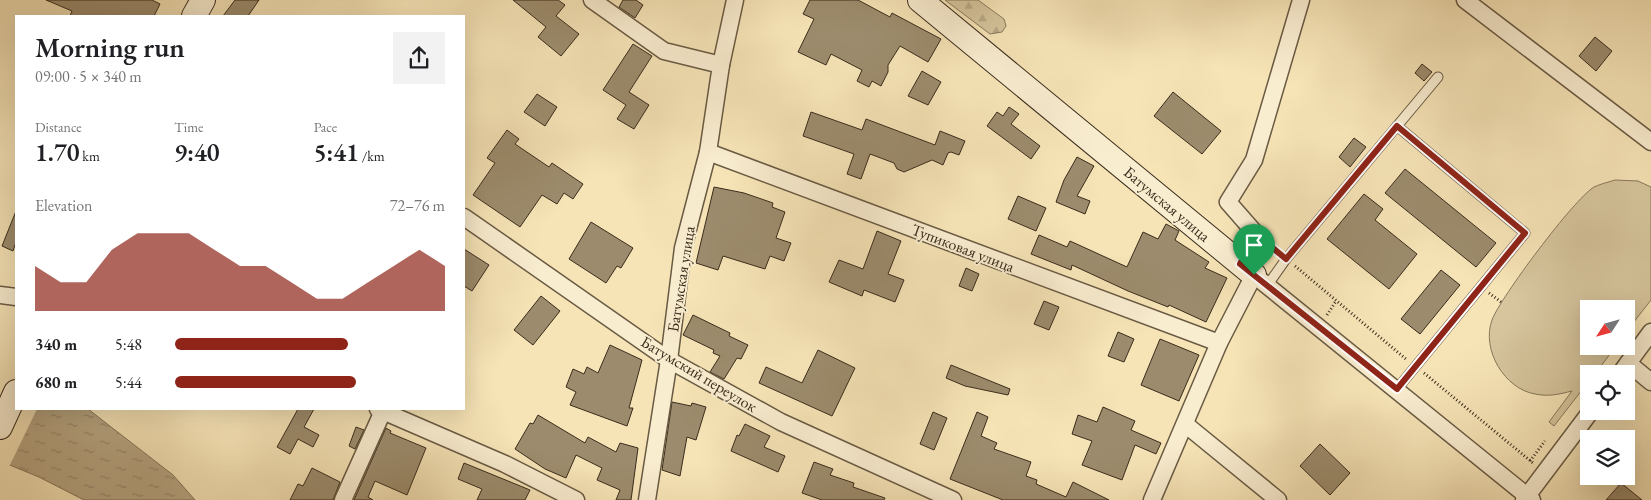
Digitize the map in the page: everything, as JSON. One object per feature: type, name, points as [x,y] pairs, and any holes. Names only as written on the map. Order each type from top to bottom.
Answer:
[{"type":"street","points":[[195,15],[203,0]]},
{"type":"street","points":[[592,0],[664,51],[721,64]]},
{"type":"street","name":"Батумская улица","points":[[647,500],[669,360],[683,248],[708,152],[721,64],[735,0]]},
{"type":"street","name":"Батумская улица","points":[[920,0],[1254,275],[1397,389],[1528,499]]},
{"type":"street","points":[[1152,500],[1219,343],[1254,275],[1256,234],[1228,202],[1254,160],[1301,0]]},
{"type":"street","points":[[1465,0],[1651,142]]},
{"type":"street","name":"Тупиковая улица","points":[[708,152],[1219,343]]},
{"type":"street","name":"Батумский переулок","points":[[465,218],[669,360],[781,422],[953,500]]},
{"type":"street","points":[[0,295],[15,297]]},
{"type":"street","points":[[1626,365],[1651,332]]},
{"type":"street","points":[[1635,374],[1651,382]]},
{"type":"street","points":[[0,427],[15,394]]},
{"type":"street","points":[[343,500],[381,410],[505,464],[576,500]]},
{"type":"street","points":[[1528,499],[1584,420]]},
{"type":"street","points":[[1185,424],[1278,500]]},
{"type":"lane","points":[[1254,275],[1286,259],[1438,77]]},
{"type":"lane","points":[[1397,126],[1525,233],[1397,389]]},
{"type":"path","points":[[1256,234],[1545,473]]},
{"type":"path","points":[[1530,461],[1545,441]]},
{"type":"green space","points":[[945,0],[978,0],[1004,19],[1006,26],[1002,32],[990,34]]},
{"type":"green space","points":[[1615,180],[1638,181],[1651,187],[1651,300],[1635,320],[1635,300],[1580,300],[1580,355],[1609,355],[1602,365],[1580,365],[1580,393],[1554,426],[1549,422],[1572,391],[1554,395],[1540,395],[1524,391],[1514,385],[1498,366],[1490,344],[1489,332],[1492,320],[1508,292],[1555,229],[1584,195],[1594,187]]},
{"type":"water","points":[[0,357],[15,410],[89,410],[173,475],[195,500],[84,500],[39,477],[0,461]]},
{"type":"pier","points":[[0,354],[15,363],[15,410],[37,410],[9,467],[0,463]]},
{"type":"building","points":[[46,0],[152,0],[160,4],[154,15],[70,15],[72,11]]},
{"type":"building","points":[[235,0],[259,0],[249,15],[224,15]]},
{"type":"building","points":[[513,0],[558,0],[565,5],[556,16],[579,34],[561,56],[538,37],[546,27]]},
{"type":"building","points":[[623,0],[636,0],[643,5],[635,18],[619,7]]},
{"type":"building","points":[[810,0],[858,0],[890,17],[892,13],[941,39],[928,62],[900,46],[888,65],[888,72],[881,86],[872,81],[869,87],[857,81],[862,70],[831,54],[826,65],[798,52],[814,19],[803,14]]},
{"type":"building","points":[[1595,37],[1612,51],[1596,71],[1579,56]]},
{"type":"building","points":[[633,44],[652,56],[629,92],[649,105],[634,129],[617,119],[626,105],[603,90]]},
{"type":"building","points":[[1422,64],[1432,72],[1424,81],[1415,73]]},
{"type":"building","points":[[922,71],[941,82],[928,105],[908,96]]},
{"type":"building","points":[[1173,92],[1221,131],[1202,154],[1154,116]]},
{"type":"building","points":[[537,94],[557,107],[545,126],[524,112]]},
{"type":"building","points":[[1009,107],[1019,114],[1011,124],[1040,146],[1031,159],[987,126],[997,112],[1003,116]]},
{"type":"building","points":[[811,112],[862,130],[866,119],[935,145],[940,131],[965,141],[959,155],[951,152],[948,153],[943,165],[932,160],[904,172],[897,169],[894,163],[870,154],[861,179],[847,174],[854,154],[803,136]]},
{"type":"building","points":[[507,130],[519,139],[515,144],[549,167],[552,163],[583,184],[573,199],[564,193],[557,204],[542,195],[520,227],[473,195],[495,163],[487,158]]},
{"type":"building","points":[[1354,138],[1366,147],[1350,167],[1339,157]]},
{"type":"building","points":[[1077,157],[1094,166],[1077,196],[1090,201],[1085,214],[1056,202],[1064,180]]},
{"type":"building","points":[[1405,169],[1496,243],[1476,267],[1385,193]]},
{"type":"building","points":[[714,187],[744,193],[773,203],[772,207],[785,212],[776,238],[791,243],[784,261],[770,256],[765,269],[723,256],[718,270],[696,263]]},
{"type":"building","points":[[1364,194],[1383,209],[1375,220],[1417,254],[1389,289],[1327,239]]},
{"type":"building","points":[[1018,196],[1046,208],[1036,231],[1008,219]]},
{"type":"building","points":[[15,214],[15,245],[13,251],[2,246]]},
{"type":"building","points":[[591,222],[633,248],[621,268],[617,266],[606,283],[569,259]]},
{"type":"building","points":[[1166,224],[1179,231],[1175,240],[1209,262],[1205,268],[1227,278],[1206,322],[1169,305],[1168,307],[1128,291],[1072,265],[1071,270],[1031,254],[1039,235],[1067,247],[1070,241],[1127,267],[1143,232],[1158,239]]},
{"type":"building","points":[[877,231],[901,241],[888,274],[904,280],[895,302],[864,290],[862,296],[829,282],[839,260],[863,269]]},
{"type":"building","points":[[465,250],[489,265],[472,291],[465,287]]},
{"type":"building","points":[[966,268],[979,274],[972,291],[959,286]]},
{"type":"building","points":[[1441,270],[1460,285],[1420,334],[1401,319]]},
{"type":"building","points":[[541,296],[560,311],[533,345],[514,330]]},
{"type":"building","points":[[1044,301],[1059,307],[1049,330],[1034,324]]},
{"type":"building","points":[[693,315],[730,333],[729,336],[748,345],[741,359],[737,358],[724,379],[710,372],[720,356],[713,353],[714,350],[683,335]]},
{"type":"building","points":[[1118,332],[1134,339],[1124,362],[1108,356]]},
{"type":"building","points":[[1160,339],[1199,355],[1179,401],[1141,385]]},
{"type":"building","points":[[610,345],[642,360],[629,408],[633,408],[627,426],[570,405],[576,392],[566,387],[573,369],[584,374],[587,367],[598,373]]},
{"type":"building","points":[[818,350],[855,368],[832,416],[759,383],[766,367],[802,383]]},
{"type":"building","points":[[951,365],[1010,389],[1008,395],[965,386],[946,378]]},
{"type":"building","points":[[672,402],[691,406],[692,403],[706,407],[696,440],[687,437],[680,476],[662,470]]},
{"type":"building","points":[[1103,407],[1135,421],[1131,430],[1161,443],[1156,454],[1135,445],[1122,480],[1082,465],[1092,441],[1072,434],[1078,415],[1097,422]]},
{"type":"building","points":[[297,410],[313,410],[304,427],[319,435],[313,447],[298,439],[290,454],[277,447]]},
{"type":"building","points":[[933,412],[947,418],[934,450],[920,444]]},
{"type":"building","points":[[977,412],[988,417],[981,436],[997,443],[994,449],[1031,462],[1026,476],[1037,480],[1036,484],[1066,497],[1073,482],[1109,500],[1003,500],[950,479]]},
{"type":"building","points":[[538,415],[585,443],[588,437],[616,452],[620,443],[638,448],[631,500],[616,500],[620,490],[597,480],[602,468],[576,455],[566,478],[545,469],[515,449],[530,423],[533,424]]},
{"type":"building","points":[[745,424],[770,436],[764,447],[785,456],[778,472],[731,451],[737,435],[739,436]]},
{"type":"building","points":[[356,427],[364,430],[355,449],[349,446]]},
{"type":"building","points":[[386,428],[391,431],[390,433],[426,448],[407,495],[375,481],[368,497],[373,500],[354,500]]},
{"type":"building","points":[[1320,444],[1350,473],[1330,495],[1300,466]]},
{"type":"building","points":[[814,462],[833,469],[830,475],[854,483],[853,487],[885,498],[884,500],[822,500],[802,493]]},
{"type":"building","points":[[464,463],[530,490],[525,500],[477,500],[482,489],[458,479]]},
{"type":"building","points":[[312,468],[340,482],[333,500],[290,500],[298,484],[303,486]]},
{"type":"building","points":[[1619,485],[1623,485],[1642,500],[1606,500]]},
{"type":"route","points":[[1397,126],[1525,233],[1397,389],[1319,329],[1254,275],[1240,264],[1256,234],[1286,259],[1397,126]]}]
